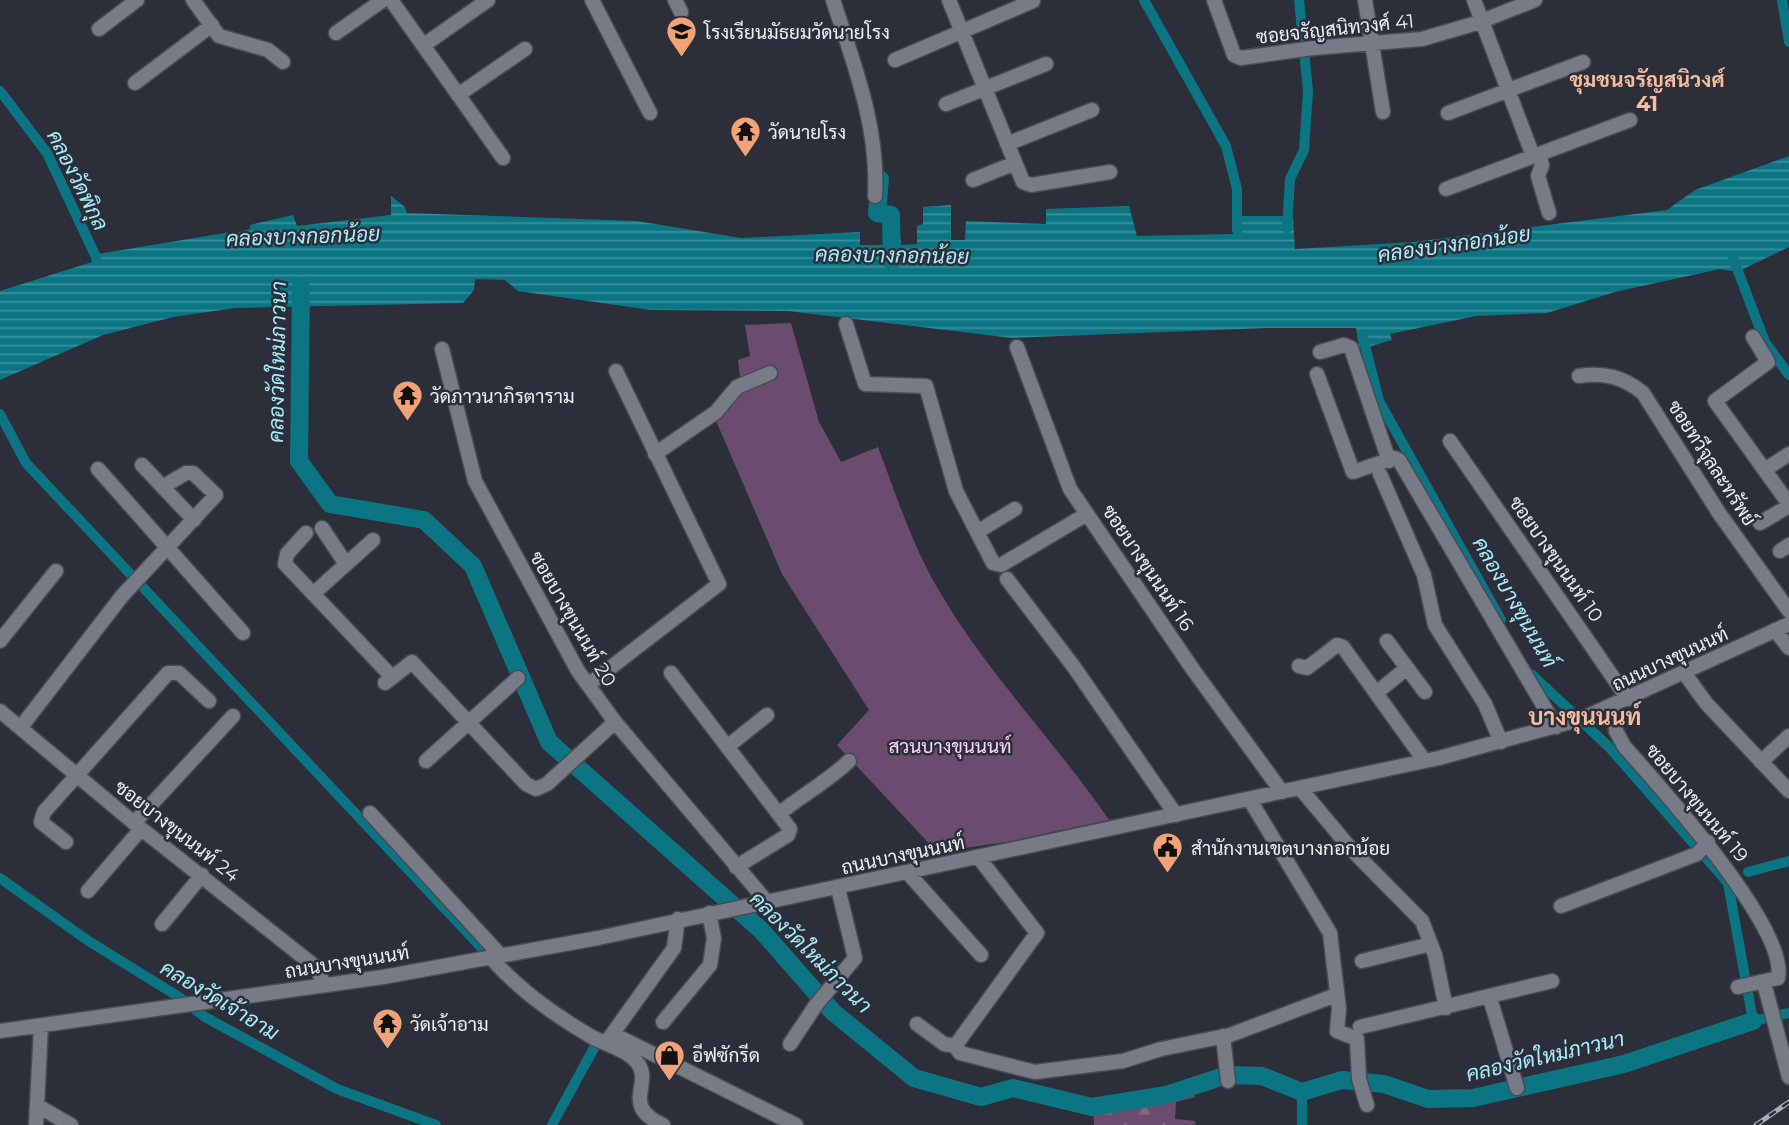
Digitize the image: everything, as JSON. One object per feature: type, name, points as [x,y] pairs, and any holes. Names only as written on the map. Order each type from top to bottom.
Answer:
[{"type":"street","points":[[99,29],[137,0]]},
{"type":"street","points":[[193,0],[225,39],[268,50],[283,62]]},
{"type":"street","points":[[336,33],[383,0]]},
{"type":"street","points":[[391,0],[503,158]]},
{"type":"street","points":[[424,45],[488,0]]},
{"type":"street","points":[[592,0],[650,113]]},
{"type":"street","points":[[833,0],[870,121],[875,152],[875,196]]},
{"type":"street","points":[[949,0],[1014,163],[1026,185],[1110,172]]},
{"type":"street","name":"ซอยจรัญสนิทวงศ์ 41","points":[[1214,0],[1234,55],[1241,58],[1312,48],[1422,39],[1482,21],[1535,0]]},
{"type":"street","points":[[1365,0],[1383,112]]},
{"type":"street","points":[[1474,0],[1508,90],[1536,155],[1542,161],[1538,176],[1549,213]]},
{"type":"street","points":[[895,60],[1033,1]]},
{"type":"street","points":[[135,83],[212,25]]},
{"type":"street","points":[[458,95],[525,49]]},
{"type":"street","points":[[1448,113],[1583,62]]},
{"type":"street","points":[[946,104],[1046,64]]},
{"type":"street","points":[[1007,144],[1092,110]]},
{"type":"street","points":[[1446,189],[1630,120]]},
{"type":"street","points":[[973,180],[1014,163]]},
{"type":"street","points":[[846,324],[865,384],[926,386],[956,491],[990,560],[1001,565],[1087,514]]},
{"type":"street","points":[[1754,337],[1768,362],[1715,401],[1766,469],[1789,505],[1760,523]]},
{"type":"street","points":[[1320,352],[1344,345],[1351,348],[1389,461]]},
{"type":"street","name":"ซอยบางขุนนนท์ 16","points":[[1017,347],[1060,469],[1087,514],[1194,671],[1282,792]]},
{"type":"street","name":"ซอยบางขุนนนท์ 20","points":[[442,349],[475,481],[588,685],[615,722],[767,902]]},
{"type":"street","points":[[588,685],[719,584],[616,371]]},
{"type":"street","points":[[655,454],[716,412],[737,387],[770,373]]},
{"type":"street","name":"ซอยทวีจุลละทรัพย์","points":[[1579,376],[1601,373],[1630,383],[1643,393],[1719,513],[1789,611]]},
{"type":"street","points":[[1317,374],[1353,472],[1399,460],[1556,727]]},
{"type":"street","name":"ซอยบางขุนนนท์ 10","points":[[1450,441],[1622,702]]},
{"type":"street","points":[[1766,469],[1789,454]]},
{"type":"street","points":[[142,465],[194,520]]},
{"type":"street","points":[[98,469],[243,633]]},
{"type":"street","points":[[20,727],[139,577],[212,502],[215,492],[193,473],[186,473],[169,483]]},
{"type":"street","points":[[1380,474],[1424,575],[1435,625],[1485,704],[1501,742]]},
{"type":"street","points":[[976,532],[1015,509]]},
{"type":"street","points":[[322,528],[346,564]]},
{"type":"street","points":[[306,533],[284,561],[388,680],[412,662],[526,784],[536,789],[547,784],[615,722]]},
{"type":"street","points":[[313,594],[373,540]]},
{"type":"street","points":[[0,641],[56,571]]},
{"type":"street","points":[[1007,579],[1074,667],[1176,815]]},
{"type":"street","name":"ถนนบางขุนนนท์","points":[[0,1031],[324,985],[598,939],[678,919],[838,888],[1250,800],[1501,742],[1573,722],[1685,674],[1789,624]]},
{"type":"street","points":[[1775,630],[1789,648]]},
{"type":"street","points":[[1387,641],[1425,692]]},
{"type":"street","points":[[1299,666],[1307,668],[1340,645],[1424,760]]},
{"type":"street","points":[[1376,693],[1407,668]]},
{"type":"street","points":[[66,842],[44,826],[41,818],[76,775],[171,671],[179,673],[209,701]]},
{"type":"street","points":[[671,673],[790,829],[788,835],[736,867]]},
{"type":"street","points":[[1685,674],[1706,703],[1789,790]]},
{"type":"street","points":[[426,761],[518,678]]},
{"type":"street","name":"ซอยบางขุนนนท์ 19","points":[[1622,702],[1616,731],[1624,746],[1708,842],[1770,927],[1777,948],[1780,975],[1749,985],[1771,1017],[1789,1077]]},
{"type":"street","name":"ซอยบางขุนนนท์ 24","points":[[0,711],[138,826],[317,968],[324,985]]},
{"type":"street","points":[[727,747],[767,715]]},
{"type":"street","points":[[88,891],[138,826],[233,716]]},
{"type":"street","points":[[1761,762],[1789,736]]},
{"type":"street","points":[[779,814],[808,790],[826,783],[849,761]]},
{"type":"street","points":[[1300,788],[1351,849],[1422,921],[1431,944],[1446,1008]]},
{"type":"street","points":[[1250,800],[1330,933],[1337,1031],[1357,1039],[1359,1079],[1367,1105]]},
{"type":"street","points":[[370,813],[496,957],[519,989],[633,1058],[639,1065],[640,1109],[647,1118],[663,1125]]},
{"type":"street","points":[[1561,906],[1698,854],[1708,842]]},
{"type":"street","points":[[957,1046],[1037,933],[979,858]]},
{"type":"street","points":[[908,873],[981,955]]},
{"type":"street","points":[[162,924],[202,875]]},
{"type":"street","points":[[790,1044],[816,1005],[855,958],[838,888]]},
{"type":"street","points":[[663,1022],[710,965],[714,938],[710,913]]},
{"type":"street","points":[[602,1039],[674,948],[678,919]]},
{"type":"street","points":[[1362,961],[1431,944]]},
{"type":"street","points":[[1360,1027],[1552,981]]},
{"type":"street","points":[[957,1046],[960,1053],[1035,1072],[1124,1061],[1161,1049],[1223,1036],[1336,995]]},
{"type":"street","points":[[1490,998],[1516,1086]]},
{"type":"street","points":[[917,1024],[944,1044],[957,1046]]},
{"type":"street","points":[[36,1125],[41,1026]]},
{"type":"street","points":[[1223,1036],[1227,1081]]},
{"type":"street","points":[[602,1039],[796,1125]]},
{"type":"street","points":[[38,1106],[71,1125]]},
{"type":"green space","name":"สวนบางขุนนนท์","points":[[791,323],[819,422],[841,462],[878,447],[912,537],[957,620],[1109,820],[1006,842],[937,852],[837,745],[869,710],[782,574],[711,409],[740,377],[738,360],[750,356],[745,325]]},
{"type":"green space","points":[[1191,1082],[1195,1097],[1176,1102],[1175,1119],[1195,1121],[1196,1125],[1094,1125],[1093,1109]]},
{"type":"water","name":"คลองบางกอกน้อย","points":[[1789,156],[1789,247],[1737,272],[1720,269],[1615,292],[1547,313],[1476,316],[1390,334],[1392,340],[1365,348],[1359,347],[1356,328],[1267,328],[1012,338],[788,311],[651,310],[518,291],[505,280],[475,279],[474,290],[463,303],[235,308],[173,317],[103,335],[0,380],[0,291],[92,262],[88,247],[94,245],[98,254],[231,232],[234,234],[250,229],[250,225],[293,215],[297,226],[391,215],[391,196],[405,207],[407,213],[637,221],[741,238],[860,232],[860,245],[891,245],[891,241],[901,239],[901,245],[917,244],[917,226],[923,224],[923,207],[951,205],[951,240],[965,240],[966,221],[1046,224],[1046,209],[1129,206],[1137,236],[1234,234],[1235,216],[1293,216],[1295,249],[1414,242],[1667,210],[1695,190]]},
{"type":"waterway","points":[[1144,0],[1226,146],[1237,189],[1237,230]]},
{"type":"waterway","points":[[1287,228],[1290,179],[1304,150],[1308,91],[1299,0]]},
{"type":"waterway","points":[[1782,0],[1789,42]]},
{"type":"waterway","name":"คลองวัดพิกุล","points":[[0,91],[47,153],[96,257]]},
{"type":"waterway","name":"คลองบางกอกน้อย","points":[[880,179],[877,213],[891,215],[892,262]]},
{"type":"waterway","points":[[1733,258],[1765,342],[1789,375]]},
{"type":"waterway","name":"คลองวัดใหม่ภาวนา","points":[[301,287],[299,461],[330,504],[424,520],[473,566],[549,742],[762,931],[833,1012],[914,1078],[981,1097],[1013,1088],[1092,1107],[1166,1095],[1227,1075],[1262,1076],[1302,1092],[1342,1080],[1384,1084],[1428,1099],[1473,1098],[1624,1064],[1753,1021]]},
{"type":"waterway","name":"คลองบางขุนนนท์","points":[[1363,337],[1379,401],[1501,620]]},
{"type":"waterway","points":[[0,414],[26,463],[480,946]]},
{"type":"waterway","name":"คลองบางขุนนนท์","points":[[1531,674],[1609,747],[1728,883],[1753,1021],[1789,1013]]},
{"type":"waterway","points":[[1748,872],[1789,861]]},
{"type":"waterway","name":"คลองวัดเจ้าอาม","points":[[0,878],[87,940],[179,997],[205,1017],[337,1089],[436,1125]]},
{"type":"waterway","points":[[552,1125],[594,1048]]},
{"type":"waterway","points":[[1302,1092],[1302,1125]]},
{"type":"railway","points":[[1756,1125],[1789,1102]]},
{"type":"place","name":"โรงเรียนมัธยมวัดนายโรง","points":[[681,59]]},
{"type":"place","name":"วัดนายโรง","points":[[745,159]]},
{"type":"place","name":"วัดภาวนาภิรตาราม","points":[[407,423]]},
{"type":"place","name":"สำนักงานเขตบางกอกน้อย","points":[[1168,875]]},
{"type":"place","name":"วัดเจ้าอาม","points":[[387,1051]]},
{"type":"place","name":"อีฟซักรีด","points":[[669,1082]]},
{"type":"district","name":"ชุมชนจรัญสนิวงศ์ 41","points":[[1647,91]]},
{"type":"district","name":"บางขุนนนท์","points":[[1585,717]]}]
